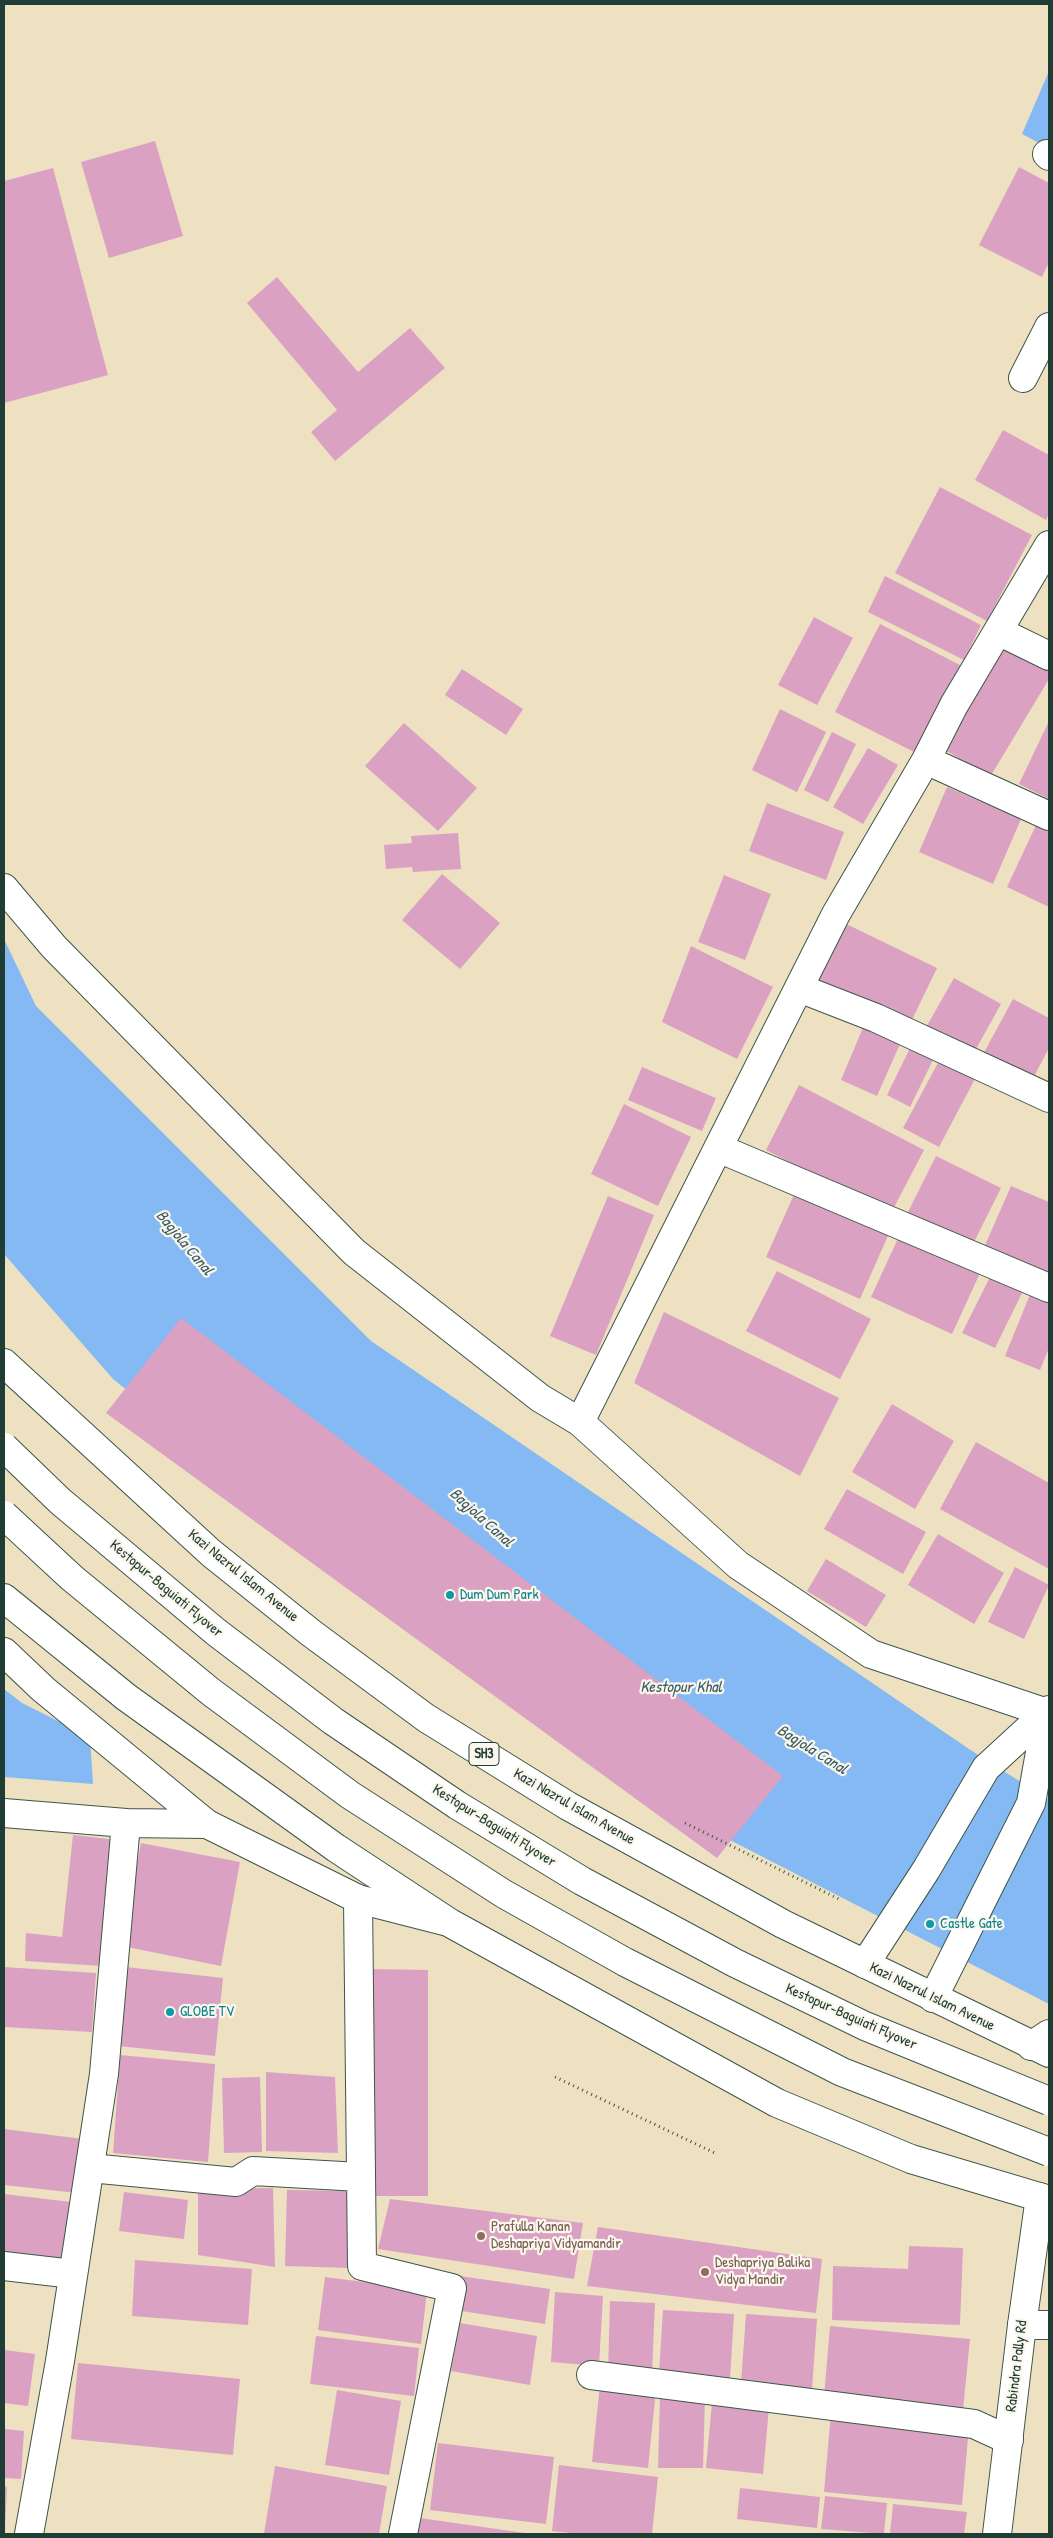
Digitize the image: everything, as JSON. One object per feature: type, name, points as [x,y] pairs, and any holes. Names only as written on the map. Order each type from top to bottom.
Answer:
[{"type":"street","points":[[1023,378],[1049,327]]},
{"type":"street","points":[[580,1422],[836,914],[926,760],[954,705],[1049,544]]},
{"type":"street","points":[[998,631],[1049,656]]},
{"type":"street","points":[[926,760],[1049,816]]},
{"type":"street","points":[[4,888],[54,947],[354,1252],[540,1398],[580,1422],[738,1565],[871,1654],[1048,1711]]},
{"type":"street","points":[[799,988],[876,1018],[1049,1098]]},
{"type":"street","points":[[718,1148],[1049,1288]]},
{"type":"street","name":"Kazi Nazrul Islam Avenue","points":[[4,1363],[212,1553],[311,1633],[426,1718],[568,1806],[783,1924],[933,1998],[1043,2044]]},
{"type":"street","name":"Kestopur-Baguiati Flyover","points":[[4,1447],[60,1501],[216,1632],[333,1721],[457,1805],[582,1881],[735,1963],[865,2026],[1049,2101]]},
{"type":"street","points":[[4,1515],[72,1578],[211,1692],[350,1795],[504,1894],[625,1962],[842,2072],[1049,2152]]},
{"type":"street","points":[[4,1598],[126,1696],[336,1848],[450,1923],[777,2103],[911,2159],[1045,2199]]},
{"type":"street","points":[[4,1652],[43,1689],[207,1824],[358,1899],[450,1923]]},
{"type":"street","points":[[865,1964],[926,1870],[986,1768],[1048,1711]]},
{"type":"street","points":[[933,1998],[1031,1803],[1048,1711]]},
{"type":"street","points":[[4,1813],[126,1823],[207,1824]]},
{"type":"street","points":[[29,2534],[73,2274],[104,2074],[126,1823]]},
{"type":"street","points":[[358,1899],[362,2266],[452,2288],[403,2534]]},
{"type":"street","points":[[90,2168],[236,2182],[253,2171],[360,2177]]},
{"type":"street","name":"Rabindra Pally Rd","points":[[997,2534],[1022,2325],[1045,2199]]},
{"type":"street","points":[[4,2266],[73,2274]]},
{"type":"street","points":[[1022,2325],[1049,2325]]},
{"type":"street","points":[[592,2375],[974,2424],[1009,2440]]},
{"type":"path","points":[[685,1822],[841,1900]]},
{"type":"path","points":[[555,2077],[717,2154]]},
{"type":"water","points":[[1049,71],[1049,148],[1022,134]]},
{"type":"water","name":"Kestopur Khal","points":[[4,939],[36,1006],[371,1341],[969,1749],[1049,1800],[1049,2004],[617,1782],[113,1379],[4,1254]]},
{"type":"water","points":[[4,1689],[22,1703],[90,1737],[93,1784],[4,1777]]},
{"type":"building","points":[[155,141],[183,236],[109,258],[81,162]]},
{"type":"building","points":[[1019,167],[1049,183],[1049,262],[1042,277],[979,245]]},
{"type":"building","points":[[53,168],[108,375],[4,403],[4,181]]},
{"type":"building","points":[[277,277],[358,372],[410,328],[445,368],[335,461],[311,432],[337,410],[247,303]]},
{"type":"building","points":[[1003,430],[1049,455],[1049,513],[1046,520],[975,480]]},
{"type":"building","points":[[940,487],[1032,535],[987,621],[895,573]]},
{"type":"building","points":[[885,576],[981,625],[964,660],[868,612]]},
{"type":"building","points":[[814,617],[853,638],[817,705],[778,685]]},
{"type":"building","points":[[880,624],[962,666],[918,754],[835,712]]},
{"type":"building","points":[[1005,640],[1049,667],[1049,679],[990,777],[940,747]]},
{"type":"building","points":[[462,669],[523,709],[506,735],[445,695]]},
{"type":"building","points":[[780,709],[826,732],[797,792],[752,770]]},
{"type":"building","points":[[1049,721],[1049,799],[1019,784]]},
{"type":"building","points":[[404,723],[477,788],[438,831],[365,766]]},
{"type":"building","points":[[832,732],[856,744],[828,802],[804,790]]},
{"type":"building","points":[[868,748],[898,765],[863,824],[833,807]]},
{"type":"building","points":[[947,787],[1021,819],[993,884],[919,852]]},
{"type":"building","points":[[767,803],[844,832],[826,880],[749,851]]},
{"type":"building","points":[[1037,823],[1049,829],[1049,907],[1007,887]]},
{"type":"building","points":[[458,833],[461,869],[413,872],[412,867],[386,869],[384,845],[412,843],[411,836]]},
{"type":"building","points":[[442,874],[500,923],[460,969],[402,920]]},
{"type":"building","points":[[724,875],[771,894],[745,960],[698,942]]},
{"type":"building","points":[[838,920],[937,968],[908,1028],[809,980]]},
{"type":"building","points":[[691,946],[773,987],[737,1059],[662,1022]]},
{"type":"building","points":[[954,978],[1001,1004],[971,1058],[924,1031]]},
{"type":"building","points":[[1013,999],[1049,1018],[1049,1048],[1030,1084],[981,1058]]},
{"type":"building","points":[[867,1018],[904,1035],[877,1096],[841,1080]]},
{"type":"building","points":[[911,1046],[934,1058],[910,1107],[887,1095]]},
{"type":"building","points":[[940,1059],[976,1077],[939,1147],[903,1128]]},
{"type":"building","points":[[642,1067],[716,1098],[702,1131],[628,1100]]},
{"type":"building","points":[[799,1085],[924,1150],[890,1215],[766,1150]]},
{"type":"building","points":[[624,1104],[691,1137],[658,1206],[591,1174]]},
{"type":"building","points":[[936,1156],[1001,1188],[971,1248],[906,1216]]},
{"type":"building","points":[[1011,1186],[1049,1202],[1049,1282],[982,1252]]},
{"type":"building","points":[[797,1188],[891,1229],[860,1299],[766,1257]]},
{"type":"building","points":[[608,1196],[654,1215],[596,1355],[550,1336]]},
{"type":"building","points":[[900,1234],[981,1271],[952,1334],[871,1297]]},
{"type":"building","points":[[777,1271],[871,1319],[840,1379],[746,1331]]},
{"type":"building","points":[[991,1275],[1023,1291],[995,1348],[962,1333]]},
{"type":"building","points":[[1031,1292],[1049,1300],[1049,1348],[1040,1370],[1005,1356]]},
{"type":"building","points":[[664,1312],[839,1398],[800,1476],[634,1383]]},
{"type":"building","name":"Dum Dum Park","points":[[181,1318],[783,1776],[717,1858],[106,1413]]},
{"type":"building","points":[[892,1404],[954,1441],[915,1509],[852,1472]]},
{"type":"building","points":[[976,1442],[1049,1483],[1049,1569],[940,1509]]},
{"type":"building","points":[[847,1489],[926,1532],[903,1574],[824,1529]]},
{"type":"building","points":[[938,1534],[1004,1573],[974,1624],[908,1585]]},
{"type":"building","points":[[826,1559],[886,1595],[866,1627],[807,1591]]},
{"type":"building","points":[[1015,1567],[1049,1585],[1024,1639],[988,1622]]},
{"type":"building","points":[[73,1835],[118,1840],[102,1966],[25,1961],[26,1933],[62,1937]]},
{"type":"building","points":[[141,1843],[240,1862],[221,1966],[122,1946]]},
{"type":"building","points":[[4,1967],[96,1973],[92,2032],[4,2027]]},
{"type":"building","name":"GLOBE TV","points":[[126,1967],[223,1978],[215,2056],[118,2046]]},
{"type":"building","points":[[369,1969],[428,1970],[428,2196],[368,2196]]},
{"type":"building","points":[[120,2055],[215,2064],[208,2162],[113,2153]]},
{"type":"building","points":[[266,2072],[335,2077],[338,2153],[266,2151]]},
{"type":"building","points":[[260,2077],[262,2152],[224,2153],[222,2078]]},
{"type":"building","points":[[4,2129],[83,2139],[77,2193],[4,2185]]},
{"type":"building","points":[[273,2188],[275,2267],[198,2255],[198,2189]]},
{"type":"building","points":[[287,2190],[351,2191],[349,2268],[285,2266]]},
{"type":"building","points":[[124,2192],[188,2200],[184,2239],[119,2231]]},
{"type":"building","points":[[4,2194],[71,2202],[65,2260],[4,2253]]},
{"type":"building","name":"Prafulla Kanan Deshapriya Vidyamandir","points":[[390,2199],[583,2223],[574,2279],[378,2249]]},
{"type":"building","name":"Deshapriya Balika Vidya Mandir","points":[[598,2227],[822,2259],[816,2313],[587,2286]]},
{"type":"building","points":[[909,2246],[963,2248],[960,2325],[832,2320],[833,2266],[908,2269]]},
{"type":"building","points":[[135,2260],[252,2269],[248,2325],[132,2316]]},
{"type":"building","points":[[460,2276],[550,2289],[545,2324],[455,2310]]},
{"type":"building","points":[[325,2277],[427,2290],[421,2344],[318,2330]]},
{"type":"building","points":[[555,2292],[603,2296],[599,2366],[551,2362]]},
{"type":"building","points":[[610,2301],[655,2303],[652,2374],[608,2372]]},
{"type":"building","points":[[663,2310],[734,2314],[730,2379],[659,2374]]},
{"type":"building","points":[[746,2314],[817,2319],[812,2389],[741,2383]]},
{"type":"building","points":[[460,2323],[537,2336],[530,2385],[451,2371]]},
{"type":"building","points":[[830,2326],[970,2339],[963,2410],[824,2397]]},
{"type":"building","points":[[316,2336],[419,2348],[414,2396],[310,2384]]},
{"type":"building","points":[[4,2350],[35,2354],[28,2406],[4,2403]]},
{"type":"building","points":[[78,2363],[240,2379],[233,2455],[71,2439]]},
{"type":"building","points":[[600,2384],[656,2390],[648,2468],[592,2462]]},
{"type":"building","points":[[337,2390],[401,2401],[389,2475],[325,2465]]},
{"type":"building","points":[[660,2396],[705,2397],[703,2468],[658,2468]]},
{"type":"building","points":[[712,2402],[769,2408],[763,2474],[706,2468]]},
{"type":"building","points":[[831,2413],[969,2427],[962,2505],[824,2492]]},
{"type":"building","points":[[4,2429],[24,2431],[21,2479],[4,2478]]},
{"type":"building","points":[[438,2443],[554,2457],[546,2524],[430,2510]]},
{"type":"building","points":[[559,2465],[658,2477],[652,2534],[581,2534],[552,2531]]},
{"type":"building","points":[[275,2466],[387,2486],[379,2534],[264,2534]]},
{"type":"building","points":[[4,2486],[7,2487],[5,2528],[4,2528]]},
{"type":"building","points":[[740,2488],[820,2497],[817,2528],[737,2519]]},
{"type":"building","points":[[825,2496],[887,2503],[884,2534],[821,2529]]},
{"type":"building","points":[[893,2504],[967,2512],[964,2534],[890,2534]]},
{"type":"building","points":[[413,2517],[525,2533],[525,2534],[411,2534]]},
{"type":"place","name":"Dum Dum Park","points":[[450,1595]]},
{"type":"place","name":"Castle Gate","points":[[930,1924]]},
{"type":"place","name":"GLOBE TV","points":[[170,2012]]},
{"type":"place","name":"Prafulla Kanan Deshapriya Vidyamandir","points":[[481,2236]]},
{"type":"place","name":"Deshapriya Balika Vidya Mandir","points":[[705,2272]]},
{"type":"water label","name":"Bagjola Canal","points":[[184,1243]]},
{"type":"water label","name":"Bagjola Canal","points":[[481,1518]]},
{"type":"water label","name":"Bagjola Canal","points":[[812,1750]]}]
